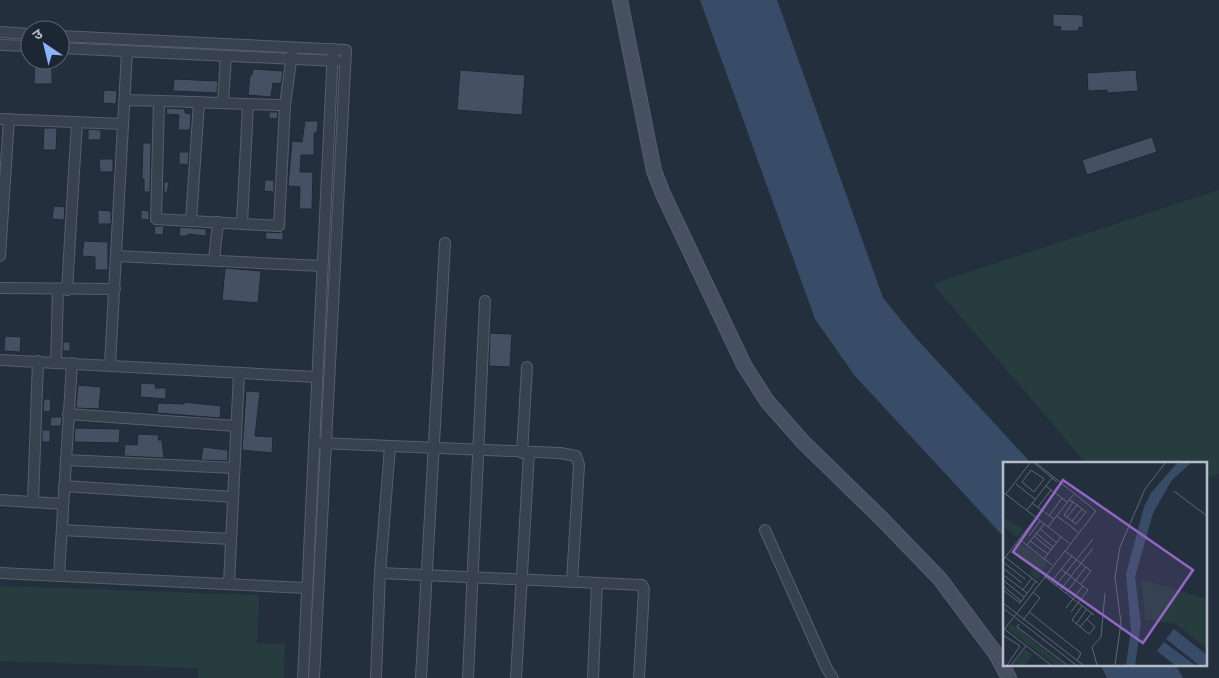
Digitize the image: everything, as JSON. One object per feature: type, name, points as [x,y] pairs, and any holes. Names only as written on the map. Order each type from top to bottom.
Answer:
[{"type":"street","points":[[620,0],[654,171],[663,194],[752,380],[767,402],[802,442],[881,518],[940,579],[996,654],[1009,678]]},
{"type":"street","points":[[0,32],[20,33]]},
{"type":"street","points":[[70,37],[346,50],[314,678]]},
{"type":"street","points":[[0,45],[20,46]]},
{"type":"street","points":[[70,48],[346,61]]},
{"type":"street","points":[[159,101],[156,219],[279,226],[286,105],[292,48]]},
{"type":"street","points":[[302,678],[333,49]]},
{"type":"street","points":[[110,365],[127,51]]},
{"type":"street","points":[[223,103],[226,56]]},
{"type":"street","points":[[125,100],[286,105]]},
{"type":"street","points":[[191,221],[199,102]]},
{"type":"street","points":[[242,223],[248,105]]},
{"type":"street","points":[[0,256],[4,119],[123,124]]},
{"type":"street","points":[[56,362],[77,122]]},
{"type":"street","points":[[214,260],[218,222]]},
{"type":"street","points":[[422,678],[445,243]]},
{"type":"street","points":[[116,256],[322,266]]},
{"type":"street","points":[[0,288],[115,289]]},
{"type":"street","points":[[468,678],[486,301]]},
{"type":"street","points":[[0,360],[316,377]]},
{"type":"street","points":[[33,502],[38,361]]},
{"type":"street","points":[[59,576],[72,364]]},
{"type":"street","points":[[516,678],[522,580],[527,367]]},
{"type":"street","points":[[229,584],[239,373]]},
{"type":"street","points":[[68,414],[236,426]]},
{"type":"street","points":[[314,443],[571,454],[576,456],[578,459],[572,582]]},
{"type":"street","points":[[376,678],[380,573],[390,447]]},
{"type":"street","points":[[66,460],[234,468]]},
{"type":"street","points":[[64,486],[233,497]]},
{"type":"street","points":[[0,500],[63,504]]},
{"type":"street","points":[[62,530],[231,538]]},
{"type":"street","points":[[765,530],[827,669],[833,678]]},
{"type":"street","points":[[0,573],[306,588]]},
{"type":"street","points":[[380,573],[642,585],[644,589],[639,678]]},
{"type":"street","points":[[593,678],[597,583]]},
{"type":"green space","points":[[1219,190],[1219,474],[1206,480],[1206,462],[1085,462],[933,284]]},
{"type":"green space","points":[[0,586],[259,595],[257,643],[285,644],[284,678],[198,678],[198,668],[0,661]]},
{"type":"water","points":[[700,0],[777,0],[883,298],[914,336],[1030,462],[1003,462],[1003,536],[855,376],[815,319]]},
{"type":"water","points":[[1101,666],[1176,666],[1183,678],[1107,678]]},
{"type":"building","points":[[1053,14],[1083,15],[1083,28],[1079,27],[1078,31],[1060,31],[1061,27],[1053,26]]},
{"type":"building","points":[[253,69],[283,71],[281,84],[273,83],[271,97],[248,95],[250,75],[252,75]]},
{"type":"building","points":[[35,70],[52,70],[52,84],[34,84]]},
{"type":"building","points":[[460,70],[525,75],[522,115],[457,110]]},
{"type":"building","points":[[1136,70],[1138,91],[1107,93],[1107,90],[1088,91],[1087,73]]},
{"type":"building","points":[[174,79],[218,81],[217,93],[173,91]]},
{"type":"building","points":[[104,90],[117,91],[116,104],[103,103]]},
{"type":"building","points":[[167,108],[185,109],[185,113],[191,114],[190,130],[178,130],[179,115],[166,114]]},
{"type":"building","points":[[269,112],[278,112],[277,119],[269,118]]},
{"type":"building","points":[[305,121],[318,121],[317,133],[314,133],[314,155],[301,155],[300,172],[313,172],[312,209],[299,209],[300,187],[288,186],[292,141],[302,142]]},
{"type":"building","points":[[44,128],[57,128],[56,150],[43,150]]},
{"type":"building","points":[[88,129],[101,130],[101,140],[88,140]]},
{"type":"building","points":[[1152,137],[1157,152],[1087,175],[1082,160]]},
{"type":"building","points":[[143,143],[151,143],[150,192],[144,192],[144,179],[142,179]]},
{"type":"building","points":[[179,152],[189,152],[188,165],[179,164]]},
{"type":"building","points":[[99,159],[113,159],[113,172],[100,172]]},
{"type":"building","points":[[265,180],[274,180],[274,192],[264,191]]},
{"type":"building","points":[[164,182],[169,182],[167,193],[164,193]]},
{"type":"building","points":[[54,206],[65,207],[64,220],[52,219]]},
{"type":"building","points":[[98,210],[111,211],[111,224],[98,224]]},
{"type":"building","points":[[141,210],[149,211],[149,220],[141,219]]},
{"type":"building","points":[[155,226],[164,226],[163,235],[154,234]]},
{"type":"building","points":[[180,227],[206,229],[206,236],[188,234],[188,236],[179,236]]},
{"type":"building","points":[[283,231],[283,240],[265,239],[266,232],[279,233]]},
{"type":"building","points":[[84,241],[108,242],[108,270],[95,270],[95,257],[82,256]]},
{"type":"building","points":[[225,268],[261,271],[258,303],[222,300]]},
{"type":"building","points":[[490,333],[512,334],[510,367],[489,366]]},
{"type":"building","points":[[5,336],[21,337],[20,352],[4,351]]},
{"type":"building","points":[[63,342],[70,342],[70,351],[63,351]]},
{"type":"building","points":[[141,383],[156,384],[155,388],[166,388],[166,399],[140,397]]},
{"type":"building","points":[[78,385],[101,387],[99,409],[76,408]]},
{"type":"building","points":[[246,391],[260,392],[255,436],[273,437],[272,453],[242,450]]},
{"type":"building","points":[[44,399],[51,399],[50,412],[43,411]]},
{"type":"building","points":[[184,402],[221,406],[220,418],[157,413],[158,403],[184,404]]},
{"type":"building","points":[[51,417],[62,417],[61,426],[50,426]]},
{"type":"building","points":[[75,428],[120,429],[119,443],[74,442]]},
{"type":"building","points":[[42,430],[50,430],[50,442],[42,442]]},
{"type":"building","points":[[138,434],[159,435],[158,440],[162,440],[164,458],[124,456],[125,444],[137,445]]},
{"type":"building","points":[[203,447],[228,450],[228,461],[201,460]]}]
